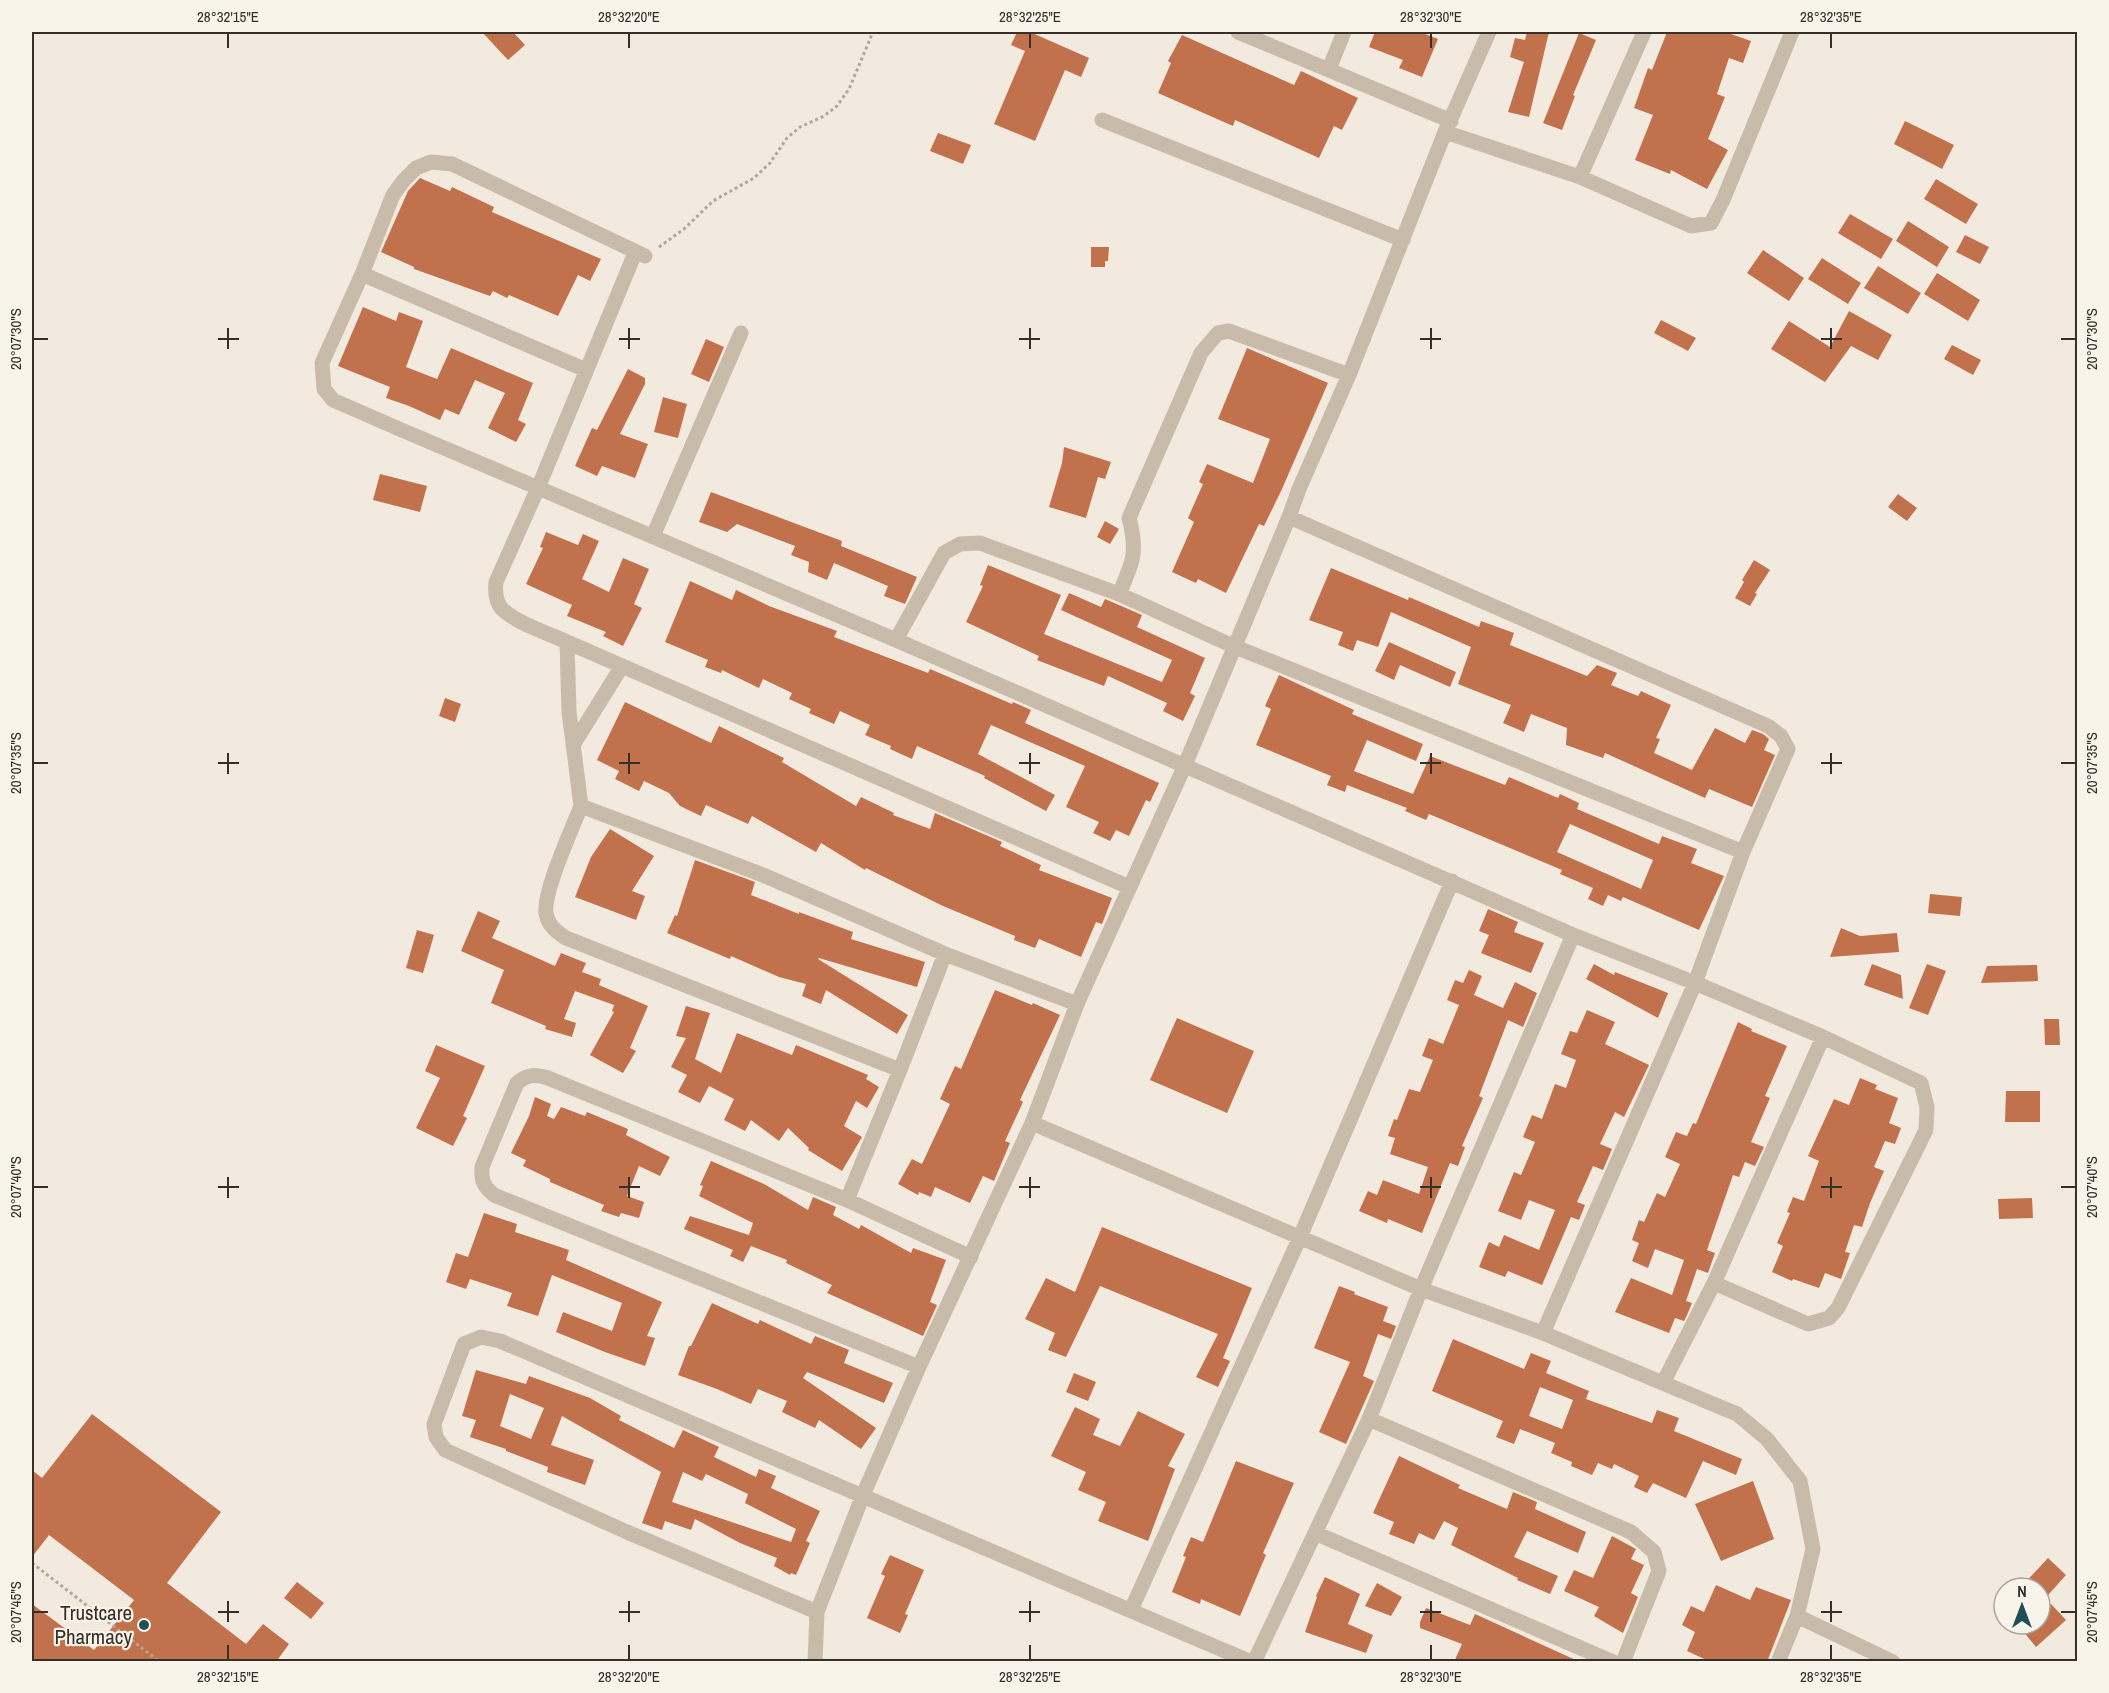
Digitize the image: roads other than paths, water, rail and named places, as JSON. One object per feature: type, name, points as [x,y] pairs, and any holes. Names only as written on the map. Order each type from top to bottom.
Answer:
[{"type":"street","points":[[1238,32],[1329,69],[1448,127],[1580,177],[1691,226],[1711,223],[1723,200],[1792,32]]},
{"type":"street","points":[[1329,69],[1344,32]]},
{"type":"street","points":[[814,1662],[817,1612],[863,1495],[919,1367],[1032,1123],[1077,1005],[1185,765],[1233,645],[1349,375],[1448,127],[1489,32]]},
{"type":"street","points":[[1580,177],[1644,32]]},
{"type":"street","points":[[1101,120],[1403,240]]},
{"type":"street","points":[[1129,886],[567,642],[512,616],[501,608],[495,595],[496,582],[538,488],[586,370],[640,254],[452,164],[432,162],[416,168],[404,180],[393,195],[362,274],[322,363],[324,390],[333,400],[538,488],[896,640],[1573,935],[1695,983],[1823,1038],[1921,1083],[1926,1107],[1926,1130],[1839,1308],[1829,1318],[1808,1324],[1714,1283]]},
{"type":"street","points":[[362,274],[586,370]]},
{"type":"street","points":[[1119,594],[1134,552],[1134,537],[1129,518],[1201,353],[1218,333],[1229,331],[1349,375]]},
{"type":"street","points":[[653,536],[741,333]]},
{"type":"street","points":[[1289,517],[1775,730],[1788,749],[1743,852],[1695,983],[1543,1333]]},
{"type":"street","points":[[896,640],[944,553],[960,544],[980,543],[1119,594],[1233,645],[1743,852]]},
{"type":"street","points":[[567,642],[569,712],[581,806],[547,897],[546,914],[552,928],[566,939],[900,1070]]},
{"type":"street","points":[[573,745],[622,666]]},
{"type":"street","points":[[581,806],[763,875],[945,954],[1077,1005]]},
{"type":"street","points":[[1131,1610],[1300,1237],[1452,881]]},
{"type":"street","points":[[817,1612],[627,1532],[445,1450],[436,1437],[434,1424],[464,1344],[481,1337],[500,1341],[1253,1662],[1369,1419],[1421,1289],[1573,935]]},
{"type":"street","points":[[847,1200],[945,954]]},
{"type":"street","points":[[1663,1383],[1714,1283],[1823,1038]]},
{"type":"street","points":[[919,1367],[494,1195],[481,1181],[482,1167],[517,1083],[525,1076],[536,1074],[548,1078],[847,1200],[971,1257]]},
{"type":"street","points":[[1032,1123],[1421,1289],[1543,1333],[1737,1414],[1767,1439],[1800,1481],[1813,1549],[1797,1616],[1778,1662]]},
{"type":"street","points":[[1369,1419],[1631,1532],[1654,1552],[1659,1571],[1623,1662]]},
{"type":"street","points":[[1315,1533],[1613,1662]]},
{"type":"street","points":[[1797,1616],[1893,1662]]},
{"type":"place","name":"Trustcare Pharmacy","points":[[144,1625]]}]
